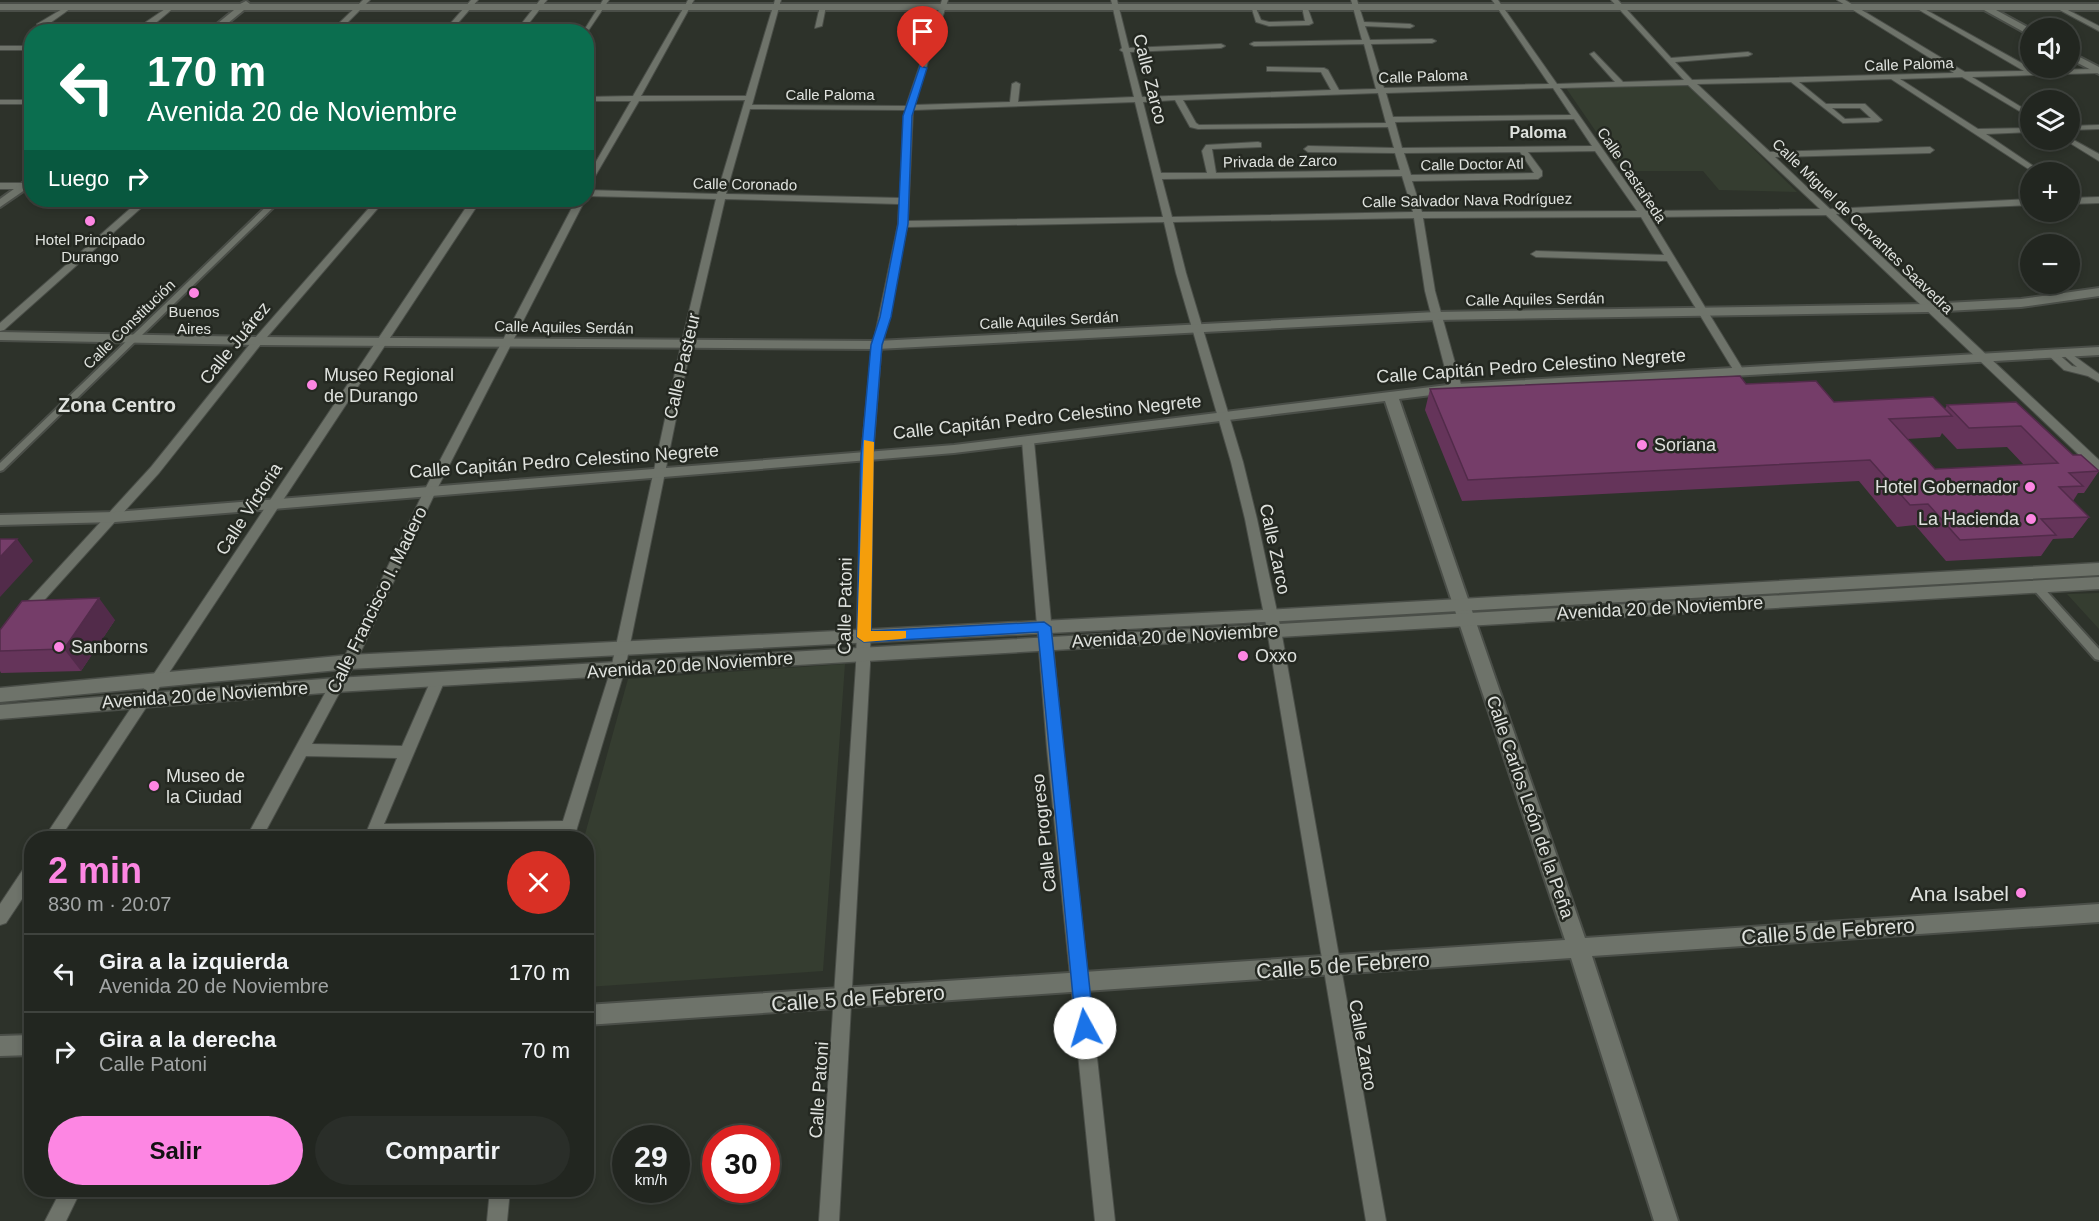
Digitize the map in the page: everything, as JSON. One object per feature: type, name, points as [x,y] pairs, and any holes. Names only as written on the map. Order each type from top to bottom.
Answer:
[{"type":"main road","name":"Avenida 20 de Noviembre","points":[[0,695],[349,662],[623,649],[864,645],[1464,612],[2099,569]]},
{"type":"main road","name":"Avenida 20 de Noviembre","points":[[1464,612],[2099,584]]},
{"type":"main road","name":"Avenida 20 de Noviembre","points":[[0,712],[336,685],[618,669],[864,645]]},
{"type":"street","points":[[2,9],[16,0]]},
{"type":"street","points":[[1840,0],[2020,109]]},
{"type":"street","points":[[1974,0],[2020,27]]},
{"type":"street","points":[[2,9],[248,3],[777,3],[824,6],[1114,3],[1253,7],[1305,7],[1355,3],[2099,7]]},
{"type":"street","points":[[221,24],[248,3]]},
{"type":"street","points":[[342,24],[364,3]]},
{"type":"street","points":[[453,24],[472,3]]},
{"type":"street","points":[[525,24],[542,3]]},
{"type":"street","points":[[591,24],[604,3]]},
{"type":"street","points":[[594,174],[689,3]]},
{"type":"street","name":"Calle Pasteur","points":[[568,831],[618,669],[686,345],[721,196],[750,103],[777,3]]},
{"type":"street","name":"Calle Patoni","points":[[829,1221],[845,999],[864,645],[867,456],[877,345],[885,317],[903,224],[902,201],[910,108],[944,3]]},
{"type":"street","name":"Calle Zarco","points":[[1114,3],[1167,219],[1251,519],[1272,623],[1376,1221]]},
{"type":"street","points":[[1355,3],[1388,123],[1418,215],[1436,316],[1456,388]]},
{"type":"street","name":"Calle Castañeda","points":[[1497,4],[1643,213],[1739,371]]},
{"type":"street","name":"Calle Miguel de Cervantes Saavedra","points":[[1618,4],[1690,82],[1826,213],[2098,465]]},
{"type":"street","points":[[43,24],[71,6]]},
{"type":"street","points":[[149,24],[173,6]]},
{"type":"street","points":[[818,26],[824,6]]},
{"type":"street","points":[[1253,7],[1258,21],[1269,24],[1309,23],[1305,7]]},
{"type":"street","points":[[1917,7],[2020,66]]},
{"type":"street","points":[[2058,7],[2099,29]]},
{"type":"street","points":[[1362,24],[1410,26]]},
{"type":"street","points":[[1254,44],[1432,41]]},
{"type":"street","points":[[1125,50],[1221,46]]},
{"type":"street","points":[[0,48],[24,48]]},
{"type":"street","points":[[1594,54],[1621,84]]},
{"type":"street","points":[[1670,60],[1748,54]]},
{"type":"street","points":[[2080,61],[2099,71]]},
{"type":"street","points":[[1270,69],[1322,69],[1326,72],[1336,92]]},
{"type":"street","name":"Calle Paloma","points":[[2080,72],[2099,71]]},
{"type":"street","name":"Calle Paloma","points":[[594,99],[910,108],[1336,92],[2020,74]]},
{"type":"street","points":[[1894,78],[2022,162]]},
{"type":"street","points":[[1794,81],[1824,106],[1843,121],[1878,120],[1862,106],[1824,106]]},
{"type":"street","points":[[1014,104],[1016,84]]},
{"type":"street","points":[[1177,99],[1195,126],[1278,126],[1575,117]]},
{"type":"street","points":[[0,102],[24,102]]},
{"type":"street","points":[[2080,128],[2099,127]]},
{"type":"street","points":[[1976,132],[2020,130]]},
{"type":"street","points":[[1212,175],[1206,149],[1213,146],[1258,145]]},
{"type":"street","points":[[2080,147],[2099,158]]},
{"type":"street","points":[[1308,149],[1598,148]]},
{"type":"street","name":"Calle Doctor Atl","points":[[1405,176],[1538,176],[1539,171],[1523,150]]},
{"type":"street","points":[[1766,155],[1930,150]]},
{"type":"street","name":"Privada de Zarco","points":[[1156,176],[1405,176]]},
{"type":"street","points":[[0,186],[24,184]]},
{"type":"street","points":[[0,204],[24,187]]},
{"type":"street","name":"Calle Coronado","points":[[594,194],[902,201]]},
{"type":"street","points":[[2080,201],[2099,200]]},
{"type":"street","name":"Calle Salvador Nava Rodríguez","points":[[903,224],[1418,215],[1826,213],[2020,203]]},
{"type":"street","points":[[0,328],[137,207]]},
{"type":"street","name":"Calle Constitución","points":[[0,468],[270,207]]},
{"type":"street","name":"Calle Juárez","points":[[15,625],[115,517],[258,341],[374,207]]},
{"type":"street","name":"Calle Victoria","points":[[57,831],[277,503],[379,343],[471,207]]},
{"type":"street","name":"Calle Francisco I. Madero","points":[[258,831],[349,662],[430,491],[577,207]]},
{"type":"street","points":[[1536,254],[1670,258]]},
{"type":"street","name":"Calle Aquiles Serdán","points":[[0,336],[379,343],[877,345],[1436,316],[1704,314],[1927,308],[2029,302],[2099,292]]},
{"type":"street","name":"Calle Capitán Pedro Celestino Negrete","points":[[0,520],[115,517],[867,456],[1028,441],[1390,394],[1456,388],[2099,351]]},
{"type":"street","points":[[2059,353],[2068,368],[2095,376]]},
{"type":"street","name":"Calle Carlos León de la Peña","points":[[1390,394],[1579,950],[1666,1221]]},
{"type":"street","name":"Calle Progreso","points":[[1028,441],[1045,635],[1105,1221]]},
{"type":"street","points":[[2037,587],[2099,656]]},
{"type":"street","points":[[374,831],[438,680]]},
{"type":"street","points":[[302,750],[406,752]]},
{"type":"street","points":[[0,918],[24,882]]},
{"type":"street","name":"Calle 5 de Febrero","points":[[594,1015],[1579,950],[2099,913]]},
{"type":"street","points":[[0,1046],[24,1045]]},
{"type":"street","points":[[55,1221],[67,1197]]},
{"type":"street","points":[[497,1221],[499,1197]]},
{"type":"shaded area","points":[[1689,85],[1797,192],[1719,190],[1703,171],[1623,171],[1566,88]]},
{"type":"shaded area","points":[[2099,593],[2099,629],[2067,594]]},
{"type":"shaded area","points":[[845,664],[823,971],[594,987],[594,831],[586,831],[628,679]]},
{"type":"building","points":[[1740,376],[1746,384],[1816,381],[1834,402],[1933,397],[1952,416],[1889,419],[1935,469],[2058,463],[2021,426],[1969,428],[1947,405],[2016,402],[2073,455],[2081,455],[2099,471],[2069,473],[2083,486],[2059,487],[2089,517],[2041,519],[2056,535],[1960,540],[1928,504],[1910,505],[1870,460],[1468,480],[1430,389]]},
{"type":"building","points":[[0,539],[17,539],[0,557]]},
{"type":"building","points":[[99,598],[64,649],[0,651],[0,630],[22,601]]},
{"type":"slow traffic","points":[[868,442],[864,637],[901,635]]},
{"type":"place","name":"Hotel Principado Durango","points":[[90,221]]},
{"type":"place","name":"Buenos Aires","points":[[194,293]]},
{"type":"place","name":"Museo Regional de Durango","points":[[312,385]]},
{"type":"place","name":"Soriana","points":[[1642,445]]},
{"type":"place","name":"Hotel Gobernador","points":[[2030,487]]},
{"type":"place","name":"La Hacienda","points":[[2031,519]]},
{"type":"place","name":"Sanborns","points":[[59,647]]},
{"type":"place","name":"Oxxo","points":[[1243,656]]},
{"type":"place","name":"Museo de la Ciudad","points":[[154,786]]},
{"type":"place","name":"Ana Isabel","points":[[2021,893]]},
{"type":"district","name":"Paloma","points":[[1538,132]]},
{"type":"district","name":"Zona Centro","points":[[117,405]]},
{"type":"route","points":[[923,68],[908,116],[902,201],[903,224],[885,317],[877,345],[867,456],[864,637],[1044,627],[1085,1028]]}]
